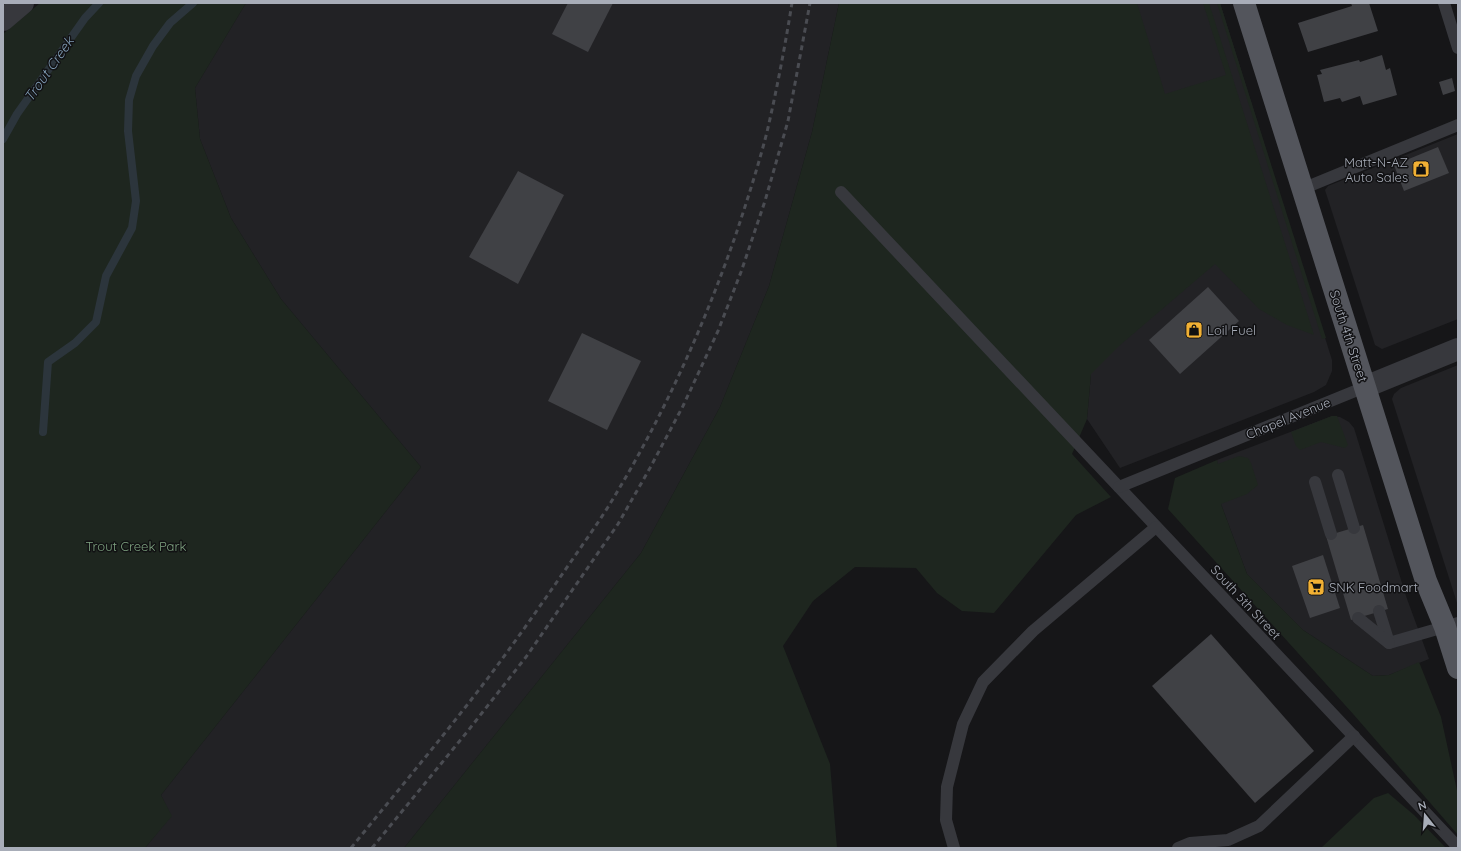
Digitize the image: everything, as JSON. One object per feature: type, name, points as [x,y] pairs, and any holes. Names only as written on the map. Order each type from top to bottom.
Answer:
[{"type":"main road","name":"South 4th Street","points":[[1244,3],[1426,581],[1451,625],[1458,668]]},
{"type":"street","points":[[3,20],[23,3]]},
{"type":"street","name":"Chapel Avenue","points":[[1365,387],[1458,349]]},
{"type":"lane","points":[[1444,3],[1458,48]]},
{"type":"lane","points":[[1302,188],[1458,125]]},
{"type":"lane","name":"South 5th Street","points":[[840,192],[1458,847]]},
{"type":"lane","name":"Chapel Avenue","points":[[1119,487],[1365,387]]},
{"type":"lane","points":[[1338,475],[1354,528]]},
{"type":"lane","points":[[1315,482],[1332,534]]},
{"type":"lane","points":[[954,848],[946,820],[947,787],[963,724],[983,682],[1033,632],[1156,527]]},
{"type":"lane","points":[[1379,611],[1389,643]]},
{"type":"lane","points":[[1358,618],[1389,643]]},
{"type":"lane","points":[[1389,643],[1451,625]]},
{"type":"lane","points":[[1178,848],[1190,843],[1228,840],[1259,826],[1354,736]]},
{"type":"shaded area","points":[[246,3],[839,3],[812,132],[769,286],[720,407],[641,553],[404,848],[145,848],[171,816],[161,795],[421,467],[281,299],[231,218],[200,139],[195,88]]},
{"type":"shaded area","points":[[942,3],[1220,3],[1332,360],[1332,371],[1326,385],[1314,392],[1120,468],[1087,419],[1091,374]]},
{"type":"shaded area","points":[[1458,134],[1458,319],[1382,349],[1375,345],[1325,190],[1328,186]]},
{"type":"shaded area","points":[[1458,365],[1458,606],[1392,399],[1394,394],[1401,388]]},
{"type":"shaded area","points":[[1332,416],[1340,417],[1349,422],[1354,428],[1406,596],[1429,659],[1389,675],[1373,676],[1303,630],[1247,574],[1221,504],[1217,460]]},
{"type":"green space","name":"Trout Creek Park","points":[[40,3],[246,3],[195,88],[200,139],[231,218],[281,299],[421,467],[161,795],[172,816],[145,848],[3,848],[3,34]]},
{"type":"green space","points":[[839,3],[1137,3],[1165,94],[1226,75],[1203,3],[1209,3],[1314,335],[1287,325],[1259,309],[1215,264],[1119,346],[1091,374],[1087,419],[1072,454],[1111,497],[1076,515],[994,613],[962,611],[937,593],[916,568],[855,567],[813,601],[783,646],[830,764],[837,848],[404,848],[641,553],[720,407],[769,286],[812,132]]},
{"type":"green space","points":[[1217,3],[1220,3],[1326,338],[1322,339]]},
{"type":"green space","points":[[1332,416],[1337,416],[1348,445],[1345,448],[1321,442],[1300,450],[1296,446],[1291,432]]},
{"type":"green space","points":[[1239,456],[1248,458],[1258,485],[1247,494],[1221,504],[1247,574],[1303,630],[1373,676],[1389,675],[1419,662],[1441,717],[1458,795],[1458,835],[1354,715],[1168,509],[1175,478],[1217,460],[1218,464]]},
{"type":"green space","points":[[1388,793],[1414,815],[1446,848],[1321,848],[1374,798]]},
{"type":"building","points":[[568,3],[613,3],[588,52],[552,34]]},
{"type":"building","points":[[1351,3],[1369,3],[1378,31],[1308,52],[1298,23],[1352,6]]},
{"type":"building","points":[[1382,55],[1386,70],[1390,68],[1397,95],[1363,105],[1360,96],[1342,102],[1340,98],[1324,102],[1317,75],[1322,74],[1320,70],[1359,60],[1360,62]]},
{"type":"building","points":[[1452,78],[1455,91],[1443,95],[1439,82]]},
{"type":"building","name":"Matt-N-AZ Auto Sales","points":[[1438,147],[1449,173],[1404,191],[1394,165]]},
{"type":"building","points":[[518,171],[564,195],[518,284],[469,257]]},
{"type":"building","name":"Loil Fuel","points":[[1208,287],[1239,321],[1180,374],[1149,340]]},
{"type":"building","points":[[582,333],[641,361],[607,430],[548,401]]},
{"type":"building","points":[[1363,525],[1388,609],[1351,620],[1326,536]]},
{"type":"building","name":"SNK Foodmart","points":[[1323,555],[1340,608],[1310,618],[1292,566]]},
{"type":"building","points":[[1211,634],[1314,751],[1255,803],[1152,686]]},
{"type":"waterway","name":"Trout Creek","points":[[3,139],[17,114],[85,18],[99,3]]},
{"type":"waterway","points":[[43,432],[48,362],[75,343],[96,322],[106,276],[132,228],[136,201],[128,131],[129,100],[136,76],[153,46],[170,23],[193,3]]},
{"type":"railway","points":[[351,848],[459,715],[513,644],[603,514],[646,441],[680,374],[710,305],[736,234],[767,132],[781,68],[792,3]]},
{"type":"railway","points":[[372,848],[526,657],[618,524],[683,406],[718,331],[741,272],[765,201],[788,121],[810,3]]},
{"type":"place","name":"Matt-N-AZ Auto Sales","points":[[1421,169]]},
{"type":"place","name":"Loil Fuel","points":[[1194,330]]},
{"type":"place","name":"SNK Foodmart","points":[[1316,587]]}]
